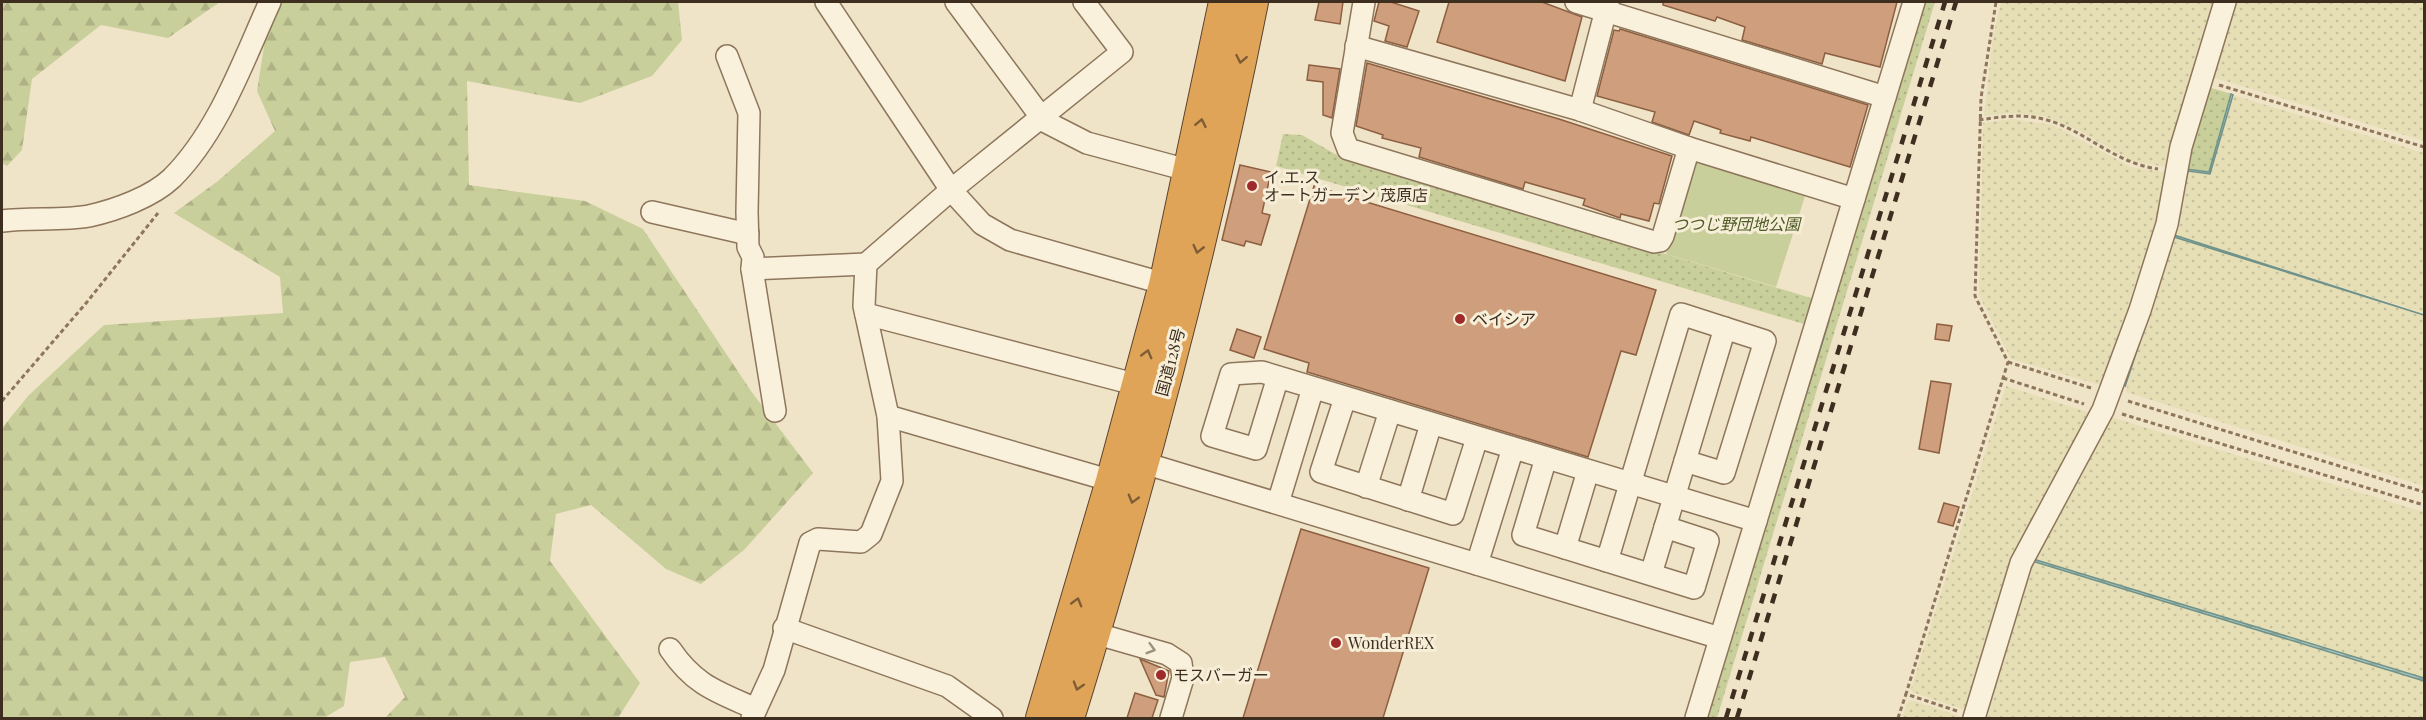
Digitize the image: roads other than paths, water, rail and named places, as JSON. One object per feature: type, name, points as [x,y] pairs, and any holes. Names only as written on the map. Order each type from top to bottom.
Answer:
[{"type":"highway","name":"国道128号","points":[[1068,718],[1144,463],[1177,287],[1191,171],[1225,2]]},
{"type":"highway","name":"国道128号","points":[[1042,718],[1138,385],[1177,287],[1252,2]]},
{"type":"street","points":[[2,221],[89,216],[146,196],[171,179],[200,145],[238,73],[270,2]]},
{"type":"street","points":[[825,2],[951,190],[982,224],[995,233],[1177,287]]},
{"type":"street","points":[[956,2],[1041,117],[1087,143],[1191,171]]},
{"type":"street","points":[[752,269],[866,264],[951,190],[1122,52],[1084,2]]},
{"type":"street","points":[[1364,2],[1342,138],[1348,148],[1654,242],[1660,241],[1663,236],[1689,148]]},
{"type":"street","points":[[1576,2],[1606,6],[1885,98]]},
{"type":"street","points":[[1696,718],[1914,2]]},
{"type":"street","points":[[1974,718],[2021,563],[2105,401],[2157,260],[2172,197],[2175,171],[2200,79],[2225,2]]},
{"type":"street","points":[[1580,110],[1606,6]]},
{"type":"street","points":[[1356,46],[1580,110],[1689,148],[1854,199]]},
{"type":"street","points":[[727,56],[749,114],[748,247],[753,257],[752,269],[775,411]]},
{"type":"street","points":[[652,212],[748,234]]},
{"type":"street","points":[[670,649],[684,670],[705,686],[754,714],[774,670],[784,628],[810,543],[818,539],[861,542],[871,534],[892,481],[888,417],[866,314],[866,264]]},
{"type":"street","points":[[866,314],[1138,385]]},
{"type":"street","points":[[1607,561],[1681,314],[1765,341],[1724,473],[1685,461]]},
{"type":"street","points":[[1650,574],[1725,328]]},
{"type":"street","points":[[1278,377],[1756,521]]},
{"type":"street","points":[[1278,503],[1313,388]]},
{"type":"street","points":[[1345,398],[1321,472],[1453,514],[1478,438]]},
{"type":"street","points":[[1366,487],[1390,411]]},
{"type":"street","points":[[888,417],[1112,481]]},
{"type":"street","points":[[1408,500],[1431,424]]},
{"type":"street","points":[[1477,564],[1513,448]]},
{"type":"street","points":[[1546,458],[1523,535],[1694,588],[1708,541],[1665,527]]},
{"type":"street","points":[[1144,463],[1720,638]]},
{"type":"street","points":[[1565,548],[1588,471]]},
{"type":"street","points":[[784,628],[947,686],[992,718]]},
{"type":"street","points":[[1094,633],[1167,654],[1181,663],[1183,678],[1171,718]]},
{"type":"water","points":[[2231,94],[2233,95],[2210,174],[2188,171],[2174,235],[2424,315],[2174,237],[2125,387],[2186,169],[2209,172]]},
{"type":"water","points":[[1827,320],[1829,321],[1706,718]]},
{"type":"water","points":[[2033,559],[2424,678],[2424,681],[2032,561]]},
{"type":"railway","points":[[1726,718],[1945,2]]},
{"type":"railway","points":[[1737,718],[1956,2]]},
{"type":"place","name":"イ.エ.ス オートガーデン 茂原店","points":[[1252,186]]},
{"type":"place","name":"ベイシア","points":[[1460,319]]},
{"type":"place","name":"WonderREX","points":[[1336,643]]},
{"type":"place","name":"モスバーガー","points":[[1161,675]]},
{"type":"park label","name":"つつじ野団地公園","points":[[1736,224]]}]
